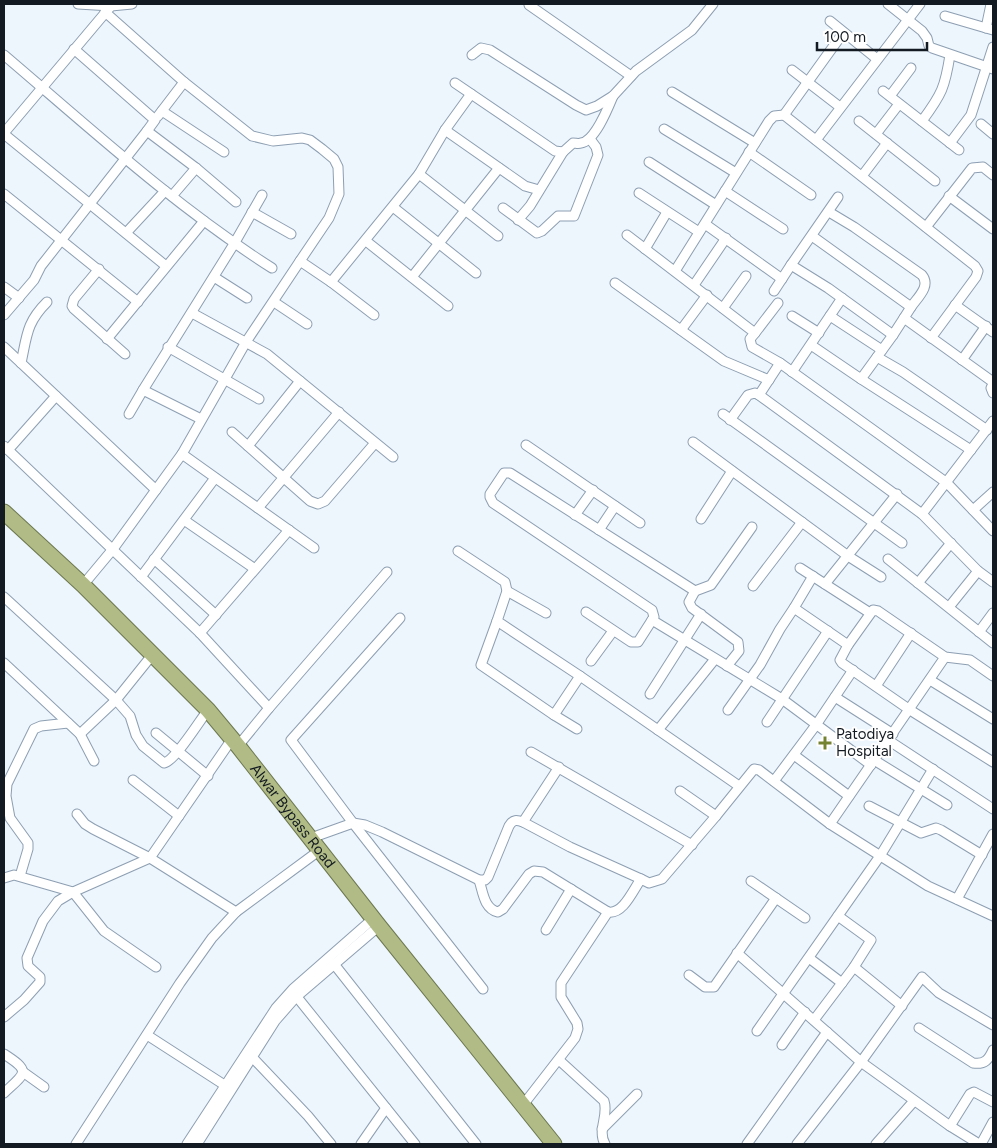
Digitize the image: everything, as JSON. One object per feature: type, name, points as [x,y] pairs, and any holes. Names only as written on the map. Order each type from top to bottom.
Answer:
[{"type":"highway","name":"Alwar Bypass Road","points":[[4,512],[83,585],[208,710],[554,1144]]},
{"type":"street","points":[[78,4],[108,9],[132,4]]},
{"type":"street","points":[[472,55],[481,48],[490,50],[576,106],[586,110],[597,106],[613,96],[631,76],[692,30],[713,4]]},
{"type":"street","points":[[888,4],[922,31],[927,38],[929,46],[990,68]]},
{"type":"street","points":[[816,140],[920,4]]},
{"type":"street","points":[[945,16],[990,29],[991,4]]},
{"type":"street","points":[[529,6],[631,76]]},
{"type":"street","points":[[108,9],[4,134],[166,266]]},
{"type":"street","points":[[83,585],[113,549],[182,454],[246,342],[329,218],[338,194],[338,167],[334,159],[322,149],[302,138],[273,141],[252,136],[184,82],[108,9]]},
{"type":"street","points":[[830,21],[877,59]]},
{"type":"street","points":[[784,115],[843,33]]},
{"type":"street","points":[[950,143],[971,115],[990,68],[993,47]]},
{"type":"street","points":[[74,49],[155,120]]},
{"type":"street","points":[[4,55],[168,193],[234,244],[272,268]]},
{"type":"street","points":[[922,121],[941,93],[946,80],[950,55]]},
{"type":"street","points":[[911,68],[886,93],[959,150]]},
{"type":"street","points":[[792,70],[840,107]]},
{"type":"street","points":[[4,315],[34,280],[41,266],[127,159],[184,82]]},
{"type":"street","points":[[455,84],[555,151],[562,152]]},
{"type":"street","points":[[672,92],[755,143]]},
{"type":"street","points":[[331,282],[419,174],[445,130],[471,94]]},
{"type":"street","points":[[518,220],[530,206],[562,152],[573,143],[582,144],[590,139],[605,116],[613,96]]},
{"type":"street","points":[[876,134],[900,104]]},
{"type":"street","points":[[162,112],[224,152]]},
{"type":"street","points":[[675,271],[755,143],[774,116],[784,115],[975,266],[978,271],[976,277],[931,338]]},
{"type":"street","points":[[859,121],[935,181]]},
{"type":"street","points":[[981,124],[993,134]]},
{"type":"street","points":[[445,130],[525,186],[539,190]]},
{"type":"street","points":[[664,130],[736,173]]},
{"type":"street","points":[[147,131],[196,168],[236,202]]},
{"type":"street","points":[[503,208],[538,233],[558,216],[572,217],[575,215],[598,155],[596,146],[590,139]]},
{"type":"street","points":[[862,176],[887,143]]},
{"type":"street","points":[[749,152],[811,195]]},
{"type":"street","points":[[650,162],[716,205]]},
{"type":"street","points":[[926,226],[972,168],[982,167],[993,175]]},
{"type":"street","points":[[126,233],[196,168]]},
{"type":"street","points":[[412,277],[499,168]]},
{"type":"street","points":[[419,174],[498,236]]},
{"type":"street","points":[[725,191],[783,229]]},
{"type":"street","points":[[639,193],[699,232]]},
{"type":"street","points":[[4,194],[138,302]]},
{"type":"street","points":[[129,414],[168,347],[214,277],[262,195]]},
{"type":"street","points":[[949,196],[993,229]]},
{"type":"street","points":[[774,291],[838,197]]},
{"type":"street","points":[[393,207],[476,272]]},
{"type":"street","points":[[252,212],[291,234]]},
{"type":"street","points":[[646,249],[667,212]]},
{"type":"street","points":[[829,212],[854,227],[922,275],[926,280],[926,286],[861,379]]},
{"type":"street","points":[[107,339],[204,220]]},
{"type":"street","points":[[705,224],[782,279]]},
{"type":"street","points":[[627,235],[755,333]]},
{"type":"street","points":[[812,236],[911,307]]},
{"type":"street","points":[[694,285],[726,238]]},
{"type":"street","points":[[366,241],[448,306]]},
{"type":"street","points":[[300,261],[374,315]]},
{"type":"street","points":[[791,266],[842,298],[893,335]]},
{"type":"street","points":[[99,270],[74,298],[72,306],[125,354]]},
{"type":"street","points":[[723,308],[746,276]]},
{"type":"street","points":[[214,277],[247,298]]},
{"type":"street","points":[[615,283],[724,361],[769,380]]},
{"type":"street","points":[[4,287],[19,298]]},
{"type":"street","points":[[681,330],[707,295]]},
{"type":"street","points":[[792,372],[842,298]]},
{"type":"street","points":[[21,363],[29,326],[33,317],[47,302]]},
{"type":"street","points":[[274,302],[307,324]]},
{"type":"street","points":[[778,303],[750,339],[752,347],[792,372],[947,483],[993,531]]},
{"type":"street","points":[[955,305],[989,329],[962,360]]},
{"type":"street","points":[[192,313],[267,354],[393,457]]},
{"type":"street","points":[[792,316],[819,333]]},
{"type":"street","points":[[830,316],[903,372],[987,430]]},
{"type":"street","points":[[904,318],[993,383],[991,388],[993,393]]},
{"type":"street","points":[[811,345],[971,450]]},
{"type":"street","points":[[4,347],[156,490]]},
{"type":"street","points":[[168,347],[259,399]]},
{"type":"street","points":[[759,395],[780,364]]},
{"type":"street","points":[[248,446],[300,381]]},
{"type":"street","points":[[143,390],[201,419]]},
{"type":"street","points":[[730,420],[748,395],[755,392],[897,494],[922,514],[978,571],[993,582]]},
{"type":"street","points":[[56,396],[6,448],[200,633],[269,708]]},
{"type":"street","points":[[258,508],[338,412]]},
{"type":"street","points":[[722,414],[902,543]]},
{"type":"street","points":[[922,514],[993,421]]},
{"type":"street","points":[[232,432],[310,501],[318,504],[325,501],[375,443]]},
{"type":"street","points":[[693,442],[848,556],[881,577]]},
{"type":"street","points":[[526,445],[640,523]]},
{"type":"street","points":[[182,454],[314,548]]},
{"type":"street","points":[[701,519],[732,471]]},
{"type":"street","points":[[586,612],[634,643],[638,642],[652,620],[653,614],[652,610],[493,502],[490,494],[502,474],[510,474],[695,591]]},
{"type":"street","points":[[141,577],[215,478]]},
{"type":"street","points":[[576,515],[592,490]]},
{"type":"street","points":[[973,510],[993,492]]},
{"type":"street","points":[[825,584],[897,494]]},
{"type":"street","points":[[599,530],[615,506]]},
{"type":"street","points":[[184,520],[255,569]]},
{"type":"street","points":[[753,586],[802,522]]},
{"type":"street","points":[[727,666],[739,651],[738,642],[690,605],[690,599],[695,591],[711,585],[752,527]]},
{"type":"street","points":[[200,633],[289,530]]},
{"type":"street","points":[[918,583],[951,544]]},
{"type":"street","points":[[458,551],[505,582],[507,591],[481,665],[577,729]]},
{"type":"street","points":[[154,559],[216,615]]},
{"type":"street","points":[[888,559],[993,642]]},
{"type":"street","points":[[800,568],[870,613]]},
{"type":"street","points":[[949,607],[978,571]]},
{"type":"street","points":[[4,1017],[24,1000],[40,982],[40,977],[28,966],[28,958],[43,921],[58,901],[150,858],[208,776],[235,742],[269,708],[386,572]]},
{"type":"street","points":[[728,710],[760,665],[813,576]]},
{"type":"street","points":[[507,591],[546,613]]},
{"type":"street","points":[[4,597],[116,700],[130,716],[136,735],[143,746],[164,763],[168,762],[178,751],[208,710]]},
{"type":"street","points":[[794,608],[848,645]]},
{"type":"street","points":[[993,676],[970,660],[946,657],[878,611],[873,610],[848,645],[840,660],[910,710],[993,762]]},
{"type":"street","points":[[980,632],[993,613]]},
{"type":"street","points":[[650,694],[701,614]]},
{"type":"street","points":[[400,618],[290,740],[352,823],[483,989]]},
{"type":"street","points":[[652,620],[782,699],[872,763],[921,788],[947,805]]},
{"type":"street","points":[[497,621],[580,676],[738,786]]},
{"type":"street","points":[[592,661],[613,631]]},
{"type":"street","points":[[767,722],[828,631]]},
{"type":"street","points":[[876,686],[911,633]]},
{"type":"street","points":[[80,734],[116,700],[154,654]]},
{"type":"street","points":[[830,824],[946,657]]},
{"type":"street","points":[[658,730],[715,660]]},
{"type":"street","points":[[4,664],[80,734],[94,761]]},
{"type":"street","points":[[774,781],[816,725],[853,670]]},
{"type":"street","points":[[554,715],[580,676]]},
{"type":"street","points":[[930,680],[993,719]]},
{"type":"street","points":[[835,697],[933,769],[993,809]]},
{"type":"street","points":[[20,876],[28,843],[10,818],[5,805],[7,784],[34,730],[41,726],[68,723]]},
{"type":"street","points":[[156,733],[208,776]]},
{"type":"street","points":[[531,752],[692,845]]},
{"type":"street","points":[[794,755],[849,796]]},
{"type":"street","points":[[4,767],[14,770]]},
{"type":"street","points":[[523,822],[559,767]]},
{"type":"street","points":[[76,1144],[180,983],[212,938],[236,912],[316,844],[352,823],[365,825],[382,832],[479,880],[484,880],[488,877],[511,822],[516,820],[648,883],[662,879],[754,769],[759,770],[830,824],[928,886],[993,916]]},
{"type":"street","points":[[757,1031],[880,856],[933,769]]},
{"type":"street","points":[[133,780],[179,816]]},
{"type":"street","points":[[680,791],[716,816]]},
{"type":"street","points":[[869,806],[921,833],[936,828],[982,854]]},
{"type":"street","points":[[77,814],[85,824],[93,829],[150,858],[236,912]]},
{"type":"street","points":[[957,899],[993,834]]},
{"type":"street","points":[[479,880],[489,908],[498,912],[503,909],[529,874],[534,871],[543,872],[608,912],[614,913],[620,910],[641,879]]},
{"type":"street","points":[[5,875],[20,876],[74,892],[104,931],[156,967]]},
{"type":"street","points":[[751,881],[805,918]]},
{"type":"street","points":[[546,930],[571,889]]},
{"type":"street","points":[[689,975],[704,987],[714,986],[776,898]]},
{"type":"street","points":[[523,1105],[575,1038],[578,1029],[577,1022],[561,997],[561,983],[608,912]]},
{"type":"street","points":[[814,1020],[854,967],[870,940],[838,916]]},
{"type":"street","points":[[188,1144],[276,1008],[334,964],[377,922]]},
{"type":"street","points":[[196,1144],[294,994],[377,922]]},
{"type":"street","points":[[737,953],[861,1062],[950,1126],[980,1144],[993,1122]]},
{"type":"street","points":[[809,958],[842,983]]},
{"type":"street","points":[[334,964],[476,1144]]},
{"type":"street","points":[[854,967],[902,1006]]},
{"type":"street","points":[[797,1144],[861,1062],[922,977],[940,993],[993,1025]]},
{"type":"street","points":[[294,994],[415,1144]]},
{"type":"street","points":[[782,1045],[805,1012]]},
{"type":"street","points":[[919,1028],[973,1063],[980,1064],[986,1062],[992,1053]]},
{"type":"street","points":[[747,1144],[827,1032]]},
{"type":"street","points":[[147,1036],[226,1086]]},
{"type":"street","points":[[4,1054],[20,1064],[23,1072],[44,1086]]},
{"type":"street","points":[[253,1058],[332,1144]]},
{"type":"street","points":[[559,1060],[604,1101],[606,1107],[602,1139],[605,1144]]},
{"type":"street","points":[[4,1093],[21,1077],[23,1072]]},
{"type":"street","points":[[950,1126],[970,1094],[974,1092],[993,1102]]},
{"type":"street","points":[[602,1129],[636,1094]]},
{"type":"street","points":[[876,1144],[914,1101]]},
{"type":"street","points":[[361,1144],[386,1108]]},
{"type":"place","name":"Patodiya Hospital","points":[[825,743]]}]
